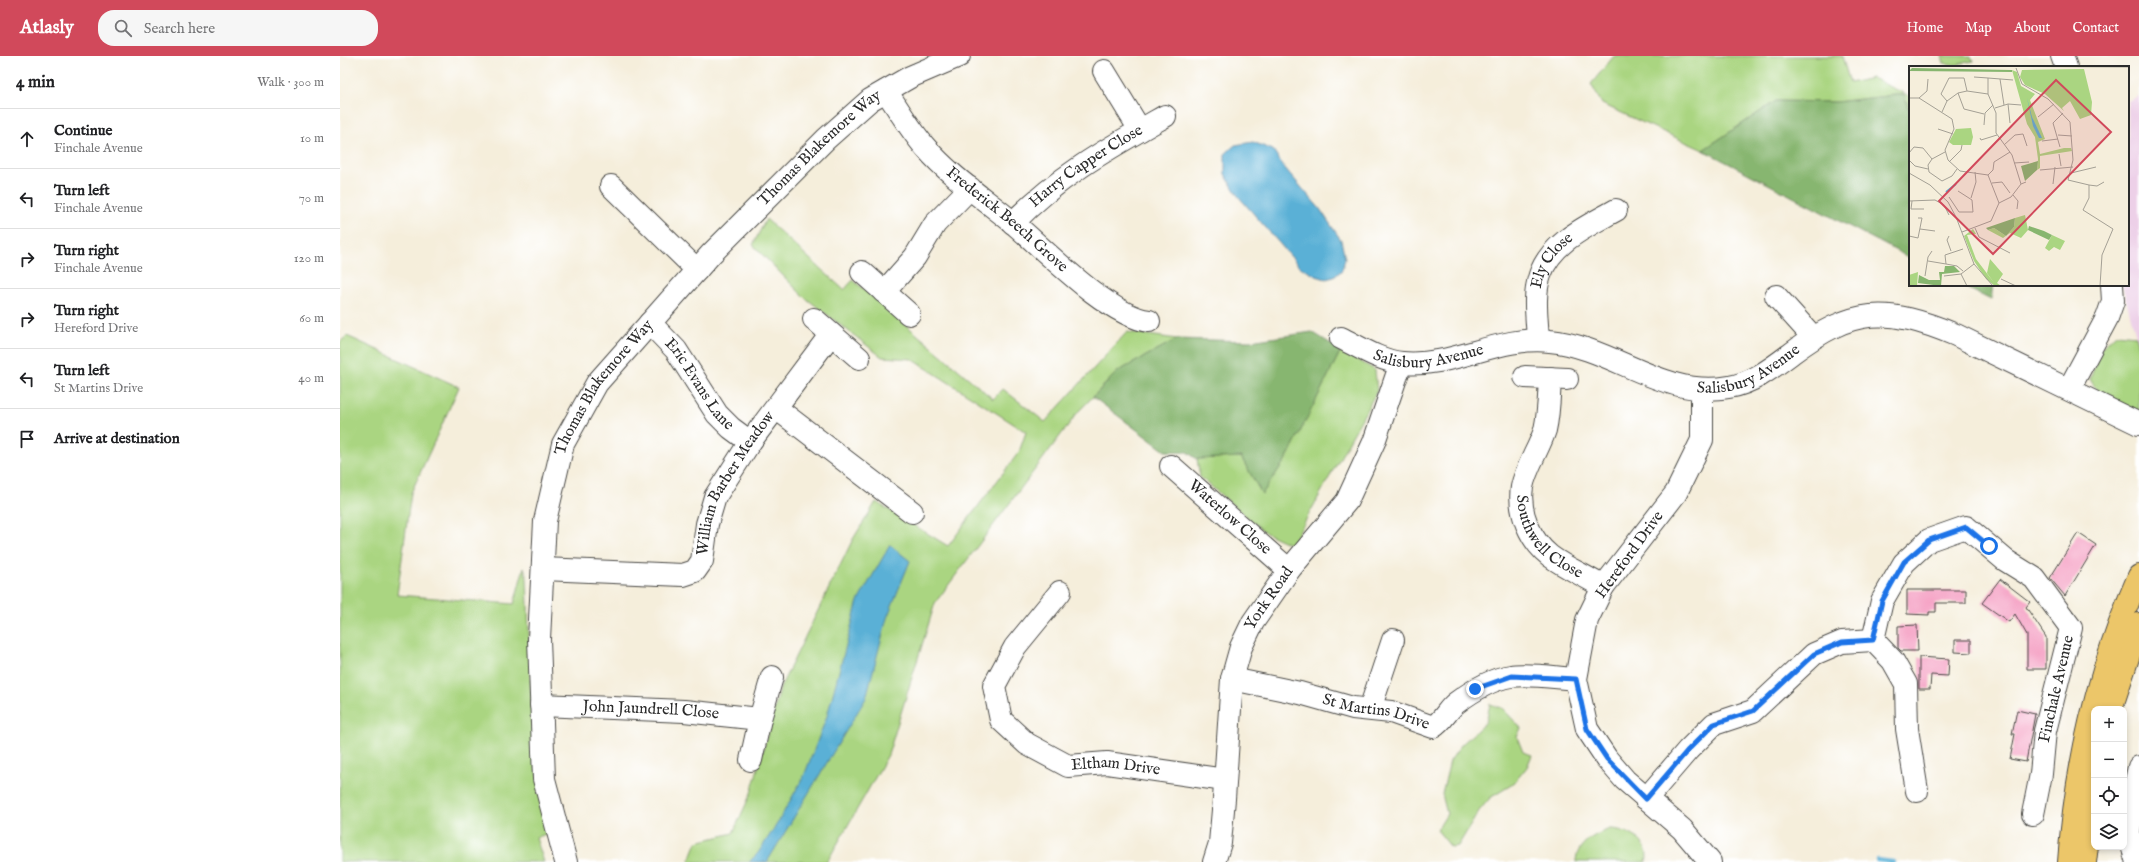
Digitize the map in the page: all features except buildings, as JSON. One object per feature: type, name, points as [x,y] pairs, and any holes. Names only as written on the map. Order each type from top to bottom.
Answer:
[{"type":"main road","points":[[2069,862],[2077,783],[2091,718],[2106,662],[2123,613],[2139,576]]},
{"type":"main road","points":[[2112,706],[2139,624]]},
{"type":"main road","points":[[2085,862],[2091,811]]},
{"type":"street","points":[[2062,56],[2066,66]]},
{"type":"street","name":"Thomas Blakemore Way","points":[[566,862],[544,779],[539,640],[545,521],[563,444],[597,383],[697,270],[826,139],[870,100],[910,77],[950,58]]},
{"type":"street","points":[[1104,71],[1140,130]]},
{"type":"street","name":"Frederick Beech Grove","points":[[886,91],[926,148],[970,188],[1013,223],[1048,256],[1117,309],[1136,320],[1149,321]]},
{"type":"street","name":"Harry Capper Close","points":[[1013,223],[1048,189],[1075,169],[1164,116]]},
{"type":"street","points":[[611,186],[697,270]]},
{"type":"street","points":[[884,292],[915,257],[935,224],[970,188]]},
{"type":"street","name":"Ely Close","points":[[1538,339],[1536,290],[1540,274],[1548,261],[1568,238],[1616,210]]},
{"type":"street","points":[[862,272],[909,314]]},
{"type":"street","points":[[2069,389],[2107,318],[2113,301],[2112,286]]},
{"type":"street","points":[[1776,296],[1813,338]]},
{"type":"street","name":"Salisbury Avenue","points":[[1341,338],[1368,352],[1401,363],[1435,362],[1523,340],[1538,339],[1568,342],[1674,386],[1702,390],[1729,387],[1752,381],[1813,338],[1843,322],[1865,316],[1904,317],[1926,323],[1956,335],[2139,424]]},
{"type":"street","points":[[814,319],[859,358]]},
{"type":"street","name":"Eric Evans Lane","points":[[650,323],[676,350],[717,414],[731,428],[750,442]]},
{"type":"street","name":"William Barber Meadow","points":[[543,569],[683,575],[695,571],[702,562],[706,524],[715,497],[750,442],[831,334]]},
{"type":"street","name":"York Road","points":[[1214,862],[1220,844],[1232,679],[1241,647],[1253,622],[1289,570],[1348,501],[1374,442],[1401,363]]},
{"type":"street","name":"Southwell Close","points":[[1526,377],[1558,378],[1544,432],[1522,487],[1522,504],[1525,520],[1531,533],[1550,555],[1603,586]]},
{"type":"street","name":"Hereford Drive","points":[[1702,390],[1702,440],[1676,493],[1603,586],[1587,620],[1576,679],[1587,729],[1607,759],[1646,799],[1682,829],[1710,862]]},
{"type":"street","points":[[776,408],[912,512]]},
{"type":"street","name":"Waterlow Close","points":[[1170,466],[1289,570]]},
{"type":"street","name":"Finchale Avenue","points":[[1873,640],[1877,616],[1887,590],[1904,562],[1929,540],[1966,527],[2005,560],[2034,578],[2071,628],[2045,731],[2041,774],[2033,814]]},
{"type":"street","name":"Eltham Drive","points":[[1060,592],[1016,647],[994,686],[1001,720],[1027,744],[1068,766],[1107,763],[1225,780]]},
{"type":"street","points":[[1370,709],[1393,640]]},
{"type":"street","points":[[1646,799],[1688,750],[1714,724],[1753,711],[1814,654],[1842,642],[1873,640],[1893,661],[1906,684],[1907,729],[1917,791]]},
{"type":"street","name":"St Martins Drive","points":[[1232,679],[1300,692],[1353,708],[1391,712],[1433,727],[1440,723],[1458,701],[1475,689],[1496,681],[1512,676],[1576,679]]},
{"type":"street","points":[[752,760],[760,720],[772,677]]},
{"type":"street","name":"John Jaundrell Close","points":[[541,705],[684,711],[760,720]]},
{"type":"street","points":[[2137,862],[2129,834],[2133,794],[2139,767]]},
{"type":"shaded area","points":[[2139,96],[2139,347],[2122,286],[2129,286],[2129,101]]},
{"type":"green space","points":[[1614,56],[1842,56],[1850,83],[1872,78],[1909,96],[1909,110],[1904,94],[1836,102],[1776,101],[1703,150],[1602,104],[1591,84]]},
{"type":"green space","points":[[1942,56],[1971,56],[1973,61],[1956,65],[1944,63]]},
{"type":"green space","points":[[1904,94],[1909,110],[1909,257],[1703,150],[1776,101],[1836,102]]},
{"type":"green space","points":[[766,219],[844,290],[853,280],[993,399],[1003,389],[1045,422],[1127,332],[1177,339],[1117,372],[1078,412],[935,603],[888,755],[827,862],[689,862],[697,842],[733,833],[751,793],[781,686],[853,539],[876,502],[948,546],[1019,452],[1026,432],[912,359],[882,357],[803,296],[753,245]]},
{"type":"green space","points":[[1963,286],[1993,286],[1991,300]]},
{"type":"green space","points":[[1312,332],[1341,350],[1288,456],[1262,494],[1241,457],[1197,459],[1187,452],[1165,451],[1093,397],[1117,372],[1177,339],[1250,341]]},
{"type":"green space","points":[[2116,334],[2136,336],[2139,347],[2139,411],[2100,396],[2090,379],[2102,347]]},
{"type":"green space","points":[[347,336],[459,387],[411,493],[397,595],[514,604],[524,567],[527,578],[533,748],[548,833],[536,838],[544,862],[340,862],[340,342]]},
{"type":"green space","points":[[1341,350],[1375,370],[1377,391],[1292,545],[1266,533],[1200,477],[1197,459],[1241,457],[1262,494],[1288,456]]},
{"type":"green space","points":[[1490,704],[1502,708],[1521,728],[1517,737],[1523,752],[1532,755],[1527,767],[1513,784],[1490,798],[1479,811],[1458,846],[1451,847],[1437,830],[1447,814],[1442,794],[1450,761],[1461,745],[1486,722]]},
{"type":"green space","points":[[1610,829],[1624,831],[1637,838],[1645,848],[1647,855],[1646,862],[1576,862],[1579,850],[1588,840]]},
{"type":"water","points":[[1253,142],[1273,150],[1284,167],[1320,209],[1341,240],[1345,259],[1342,270],[1334,277],[1326,279],[1316,276],[1300,267],[1238,196],[1225,174],[1225,154],[1235,145]]},
{"type":"water","points":[[890,545],[910,561],[887,618],[866,698],[767,862],[749,862],[758,853],[777,824],[804,776],[827,716],[858,601]]},
{"type":"waterway","points":[[1877,860],[1893,862]]},
{"type":"route","points":[[1475,689],[1512,676],[1576,679],[1587,729],[1607,759],[1625,780],[1646,799],[1688,750],[1714,724],[1753,711],[1814,654],[1842,642],[1873,640],[1877,616],[1887,590],[1904,562],[1929,540],[1966,527],[1989,546]]}]
